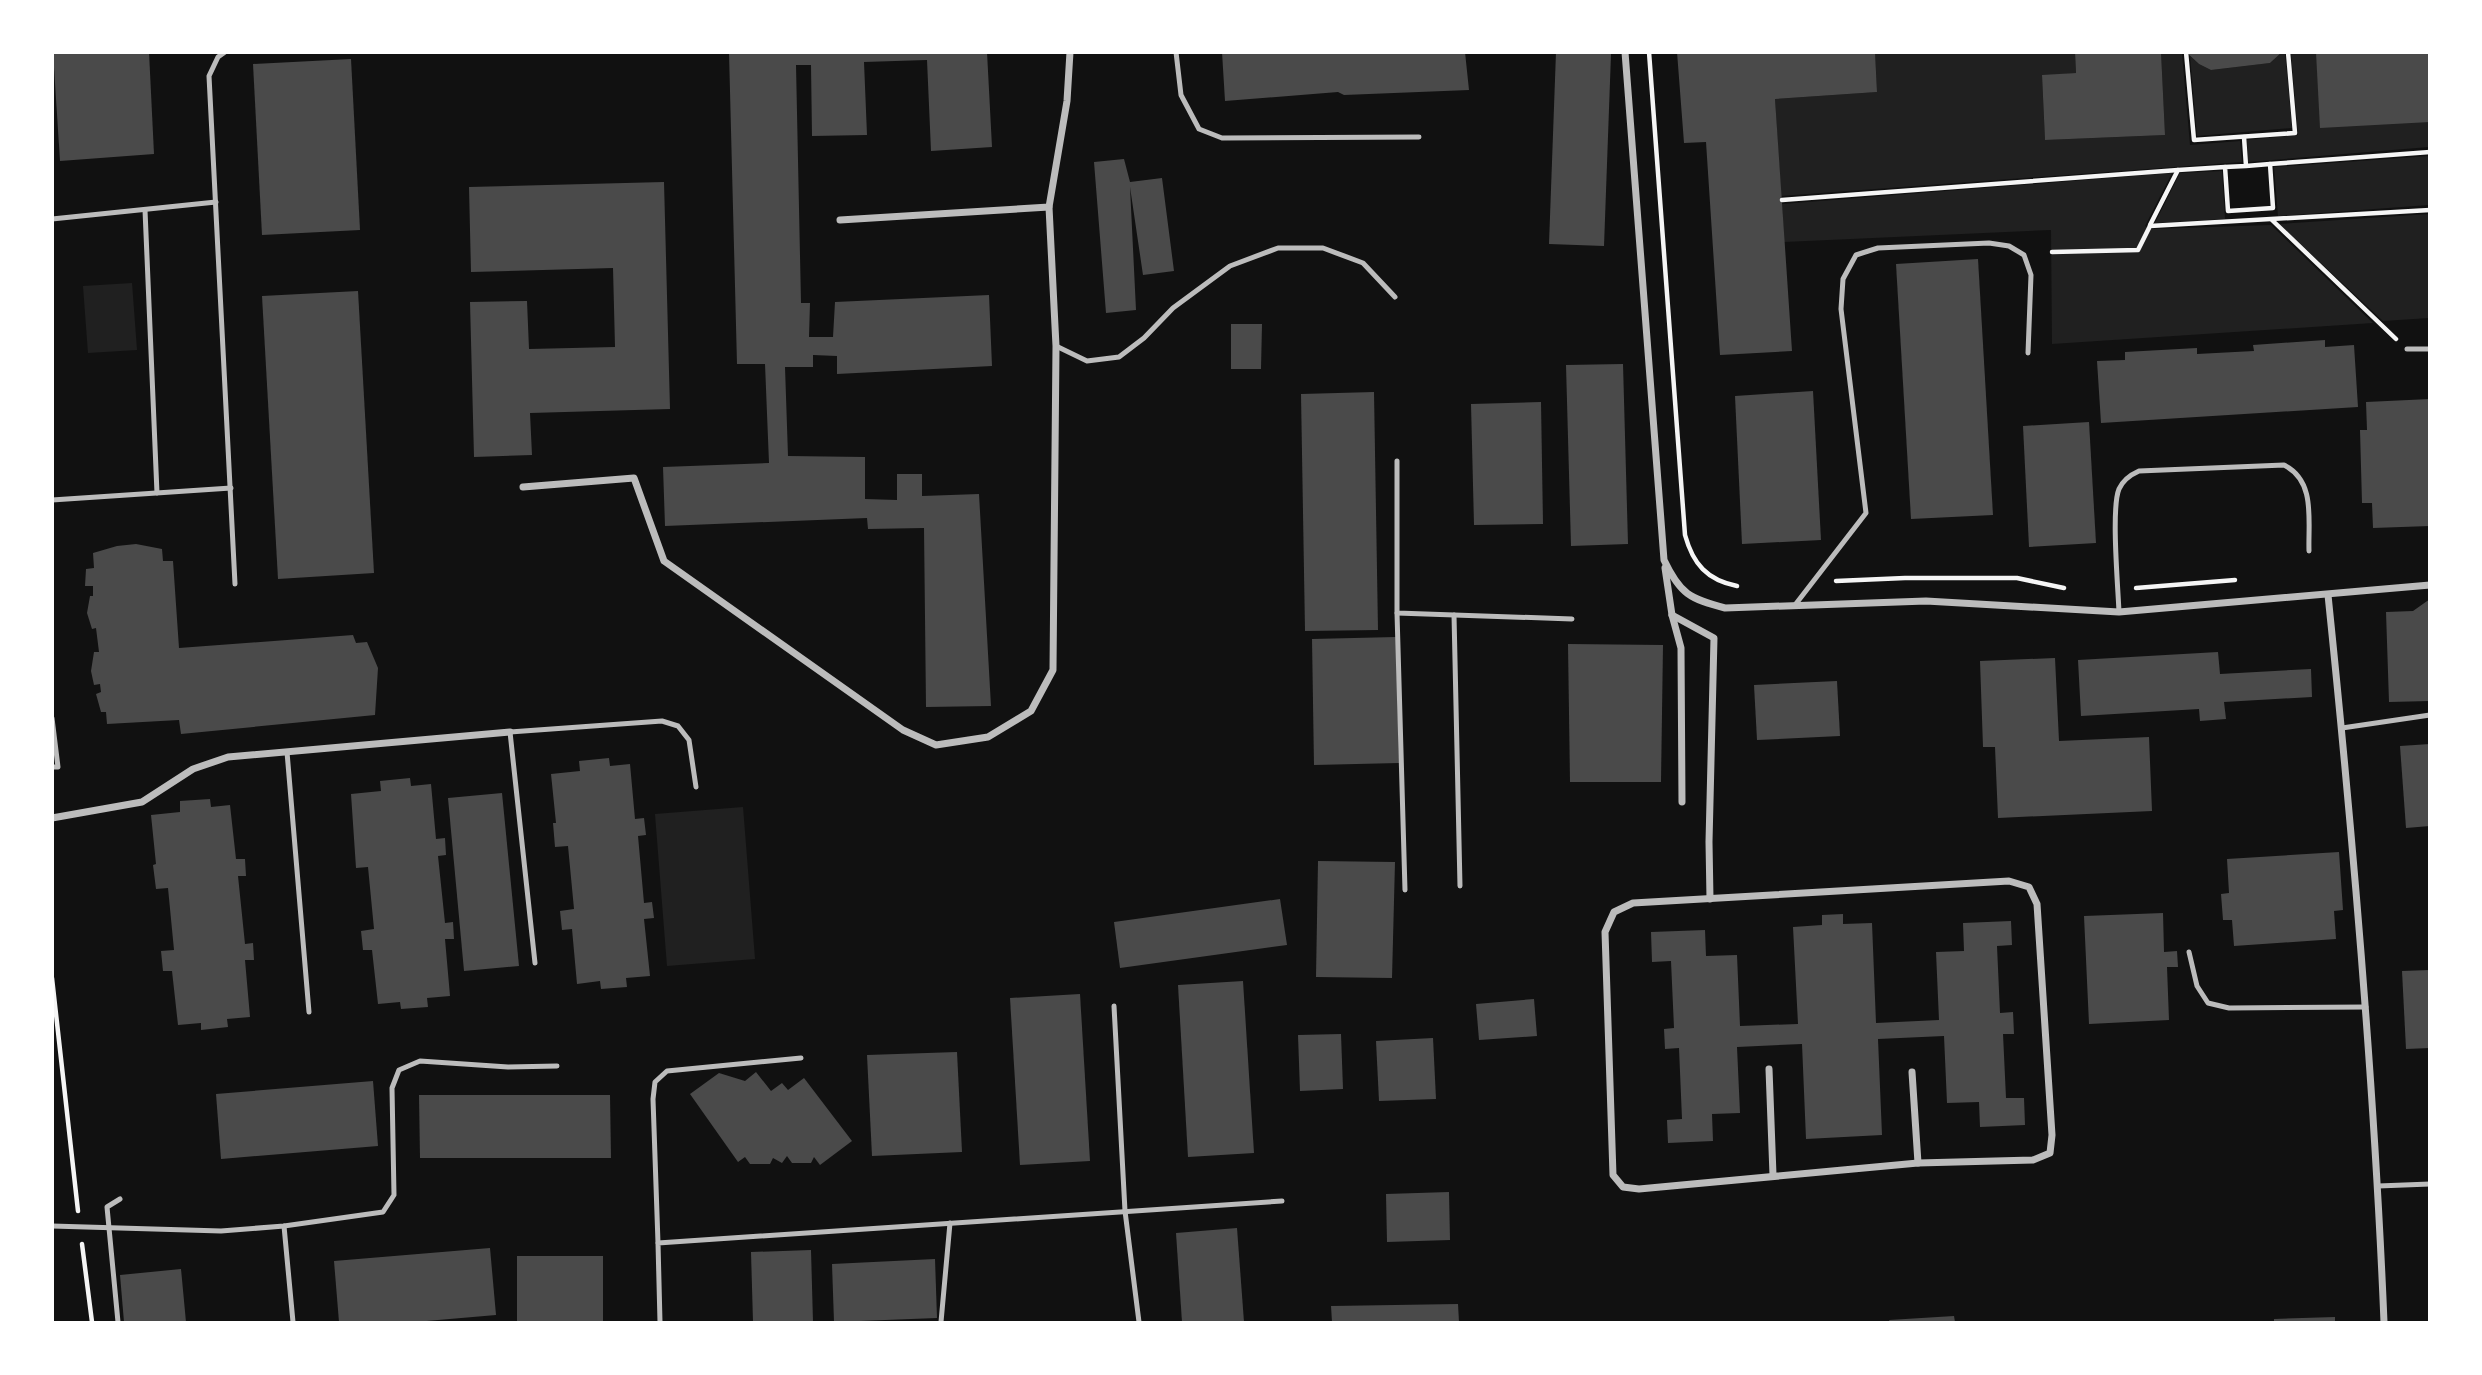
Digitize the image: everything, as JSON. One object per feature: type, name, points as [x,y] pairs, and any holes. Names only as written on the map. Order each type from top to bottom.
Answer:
[{"type":"street","points":[[523,487],[634,478],[664,561],[903,730],[936,745],[988,737],[1031,710],[1053,670],[1056,346],[1049,206],[1067,101],[1070,52]]},
{"type":"street","points":[[1625,52],[1664,560],[1672,615],[1681,649],[1682,802]]},
{"type":"street","points":[[840,220],[1049,206]]},
{"type":"street","points":[[1664,560],[1676,584],[1689,595],[1704,603],[1725,608],[1926,601],[2119,612],[2430,585]]},
{"type":"street","points":[[2328,595],[2366,1007],[2384,1322]]},
{"type":"street","points":[[1672,615],[1714,638],[1710,899]]},
{"type":"street","points":[[52,818],[142,802],[193,769],[228,757],[510,732]]},
{"type":"street","points":[[2009,881],[2029,887],[2037,904],[2052,1135],[2050,1153],[2033,1160],[1918,1163],[1639,1189],[1623,1187],[1613,1175],[1605,932],[1614,912],[1633,903],[1710,899],[2009,881]]},
{"type":"street","points":[[1769,1069],[1773,1175]]},
{"type":"street","points":[[1912,1072],[1918,1163]]},
{"type":"lane","points":[[225,52],[218,57],[209,76],[235,584]]},
{"type":"lane","points":[[1176,52],[1181,95],[1199,129],[1222,138],[1419,137]]},
{"type":"lane","points":[[52,219],[216,202]]},
{"type":"lane","points":[[145,210],[157,493]]},
{"type":"lane","points":[[1795,605],[1866,513],[1841,309],[1843,279],[1856,255],[1878,248],[1989,243],[2009,246],[2024,255],[2031,275],[2028,353]]},
{"type":"lane","points":[[1056,346],[1087,361],[1119,358],[1144,338],[1172,308],[1230,267],[1278,248],[1323,248],[1363,263],[1395,297]]},
{"type":"lane","points":[[2407,349],[2430,349]]},
{"type":"lane","points":[[1397,461],[1397,613],[1405,890]]},
{"type":"lane","points":[[2119,612],[2118,492],[2129,475],[2139,471],[2284,465],[2293,470],[2306,486],[2309,551]]},
{"type":"lane","points":[[52,500],[231,488]]},
{"type":"lane","points":[[1397,613],[1572,619]]},
{"type":"lane","points":[[1454,615],[1460,886]]},
{"type":"lane","points":[[2342,728],[2430,715]]},
{"type":"lane","points":[[52,718],[58,767],[52,767]]},
{"type":"lane","points":[[535,963],[510,732],[662,721],[678,726],[689,740],[696,787]]},
{"type":"lane","points":[[288,752],[309,1012]]},
{"type":"lane","points":[[2189,952],[2197,986],[2208,1003],[2229,1008],[2366,1007]]},
{"type":"lane","points":[[1115,1006],[1125,1211],[1139,1322]]},
{"type":"lane","points":[[660,1322],[653,1099],[655,1082],[667,1071],[801,1058]]},
{"type":"lane","points":[[52,1226],[221,1230],[284,1226],[383,1212],[394,1195],[393,1088],[399,1070],[420,1062],[508,1067],[557,1066]]},
{"type":"lane","points":[[2378,1186],[2430,1184]]},
{"type":"lane","points":[[118,1322],[107,1207],[120,1199]]},
{"type":"lane","points":[[658,1243],[1282,1200]]},
{"type":"lane","points":[[941,1322],[950,1223]]},
{"type":"lane","points":[[284,1226],[293,1322]]},
{"type":"path","points":[[1649,52],[1685,535],[1690,554],[1700,568],[1722,583],[1746,586]]},
{"type":"path","points":[[2186,52],[2194,140],[2295,133],[2288,52]]},
{"type":"path","points":[[2244,137],[2246,166]]},
{"type":"path","points":[[1782,200],[2430,152]]},
{"type":"path","points":[[2225,167],[2228,211],[2250,210],[2273,208],[2270,164]]},
{"type":"path","points":[[2052,251],[2138,250],[2178,170]]},
{"type":"path","points":[[2250,210],[2250,222]]},
{"type":"path","points":[[2150,226],[2430,210]]},
{"type":"path","points":[[2272,220],[2407,349]]},
{"type":"path","points":[[1811,583],[1905,578],[2017,578],[2071,589]]},
{"type":"path","points":[[2118,589],[2236,580]]},
{"type":"path","points":[[52,978],[92,1322]]},
{"type":"shaded area","points":[[1875,53],[2075,53],[2076,73],[2042,76],[2045,140],[2165,135],[2161,53],[2182,53],[2190,145],[2240,141],[2242,162],[1781,196],[1775,99],[1877,92]]},
{"type":"shaded area","points":[[2281,53],[2285,53],[2292,128],[2197,136],[2190,56],[2211,70],[2270,63]]},
{"type":"shaded area","points":[[2291,53],[2316,53],[2429,122],[2429,147],[2248,162],[2247,140],[2298,135]]},
{"type":"shaded area","points":[[2429,156],[2429,205],[2278,216],[2274,167]]},
{"type":"shaded area","points":[[2222,171],[2225,219],[2155,223],[2180,173]]},
{"type":"shaded area","points":[[2172,173],[2145,226],[2152,229],[2271,225],[2373,323],[2052,344],[2051,230],[1784,242],[1782,204]]},
{"type":"shaded area","points":[[2429,214],[2429,318],[2383,321],[2279,224]]},
{"type":"shaded area","points":[[132,283],[137,350],[88,353],[83,286]]},
{"type":"shaded area","points":[[743,807],[755,959],[667,966],[655,814]]},
{"type":"building","points":[[53,52],[149,52],[154,154],[60,161]]},
{"type":"building","points":[[729,52],[987,52],[992,147],[931,151],[927,60],[864,62],[867,135],[812,136],[811,65],[796,65],[801,303],[810,303],[809,337],[833,337],[835,302],[989,295],[992,366],[837,374],[837,356],[813,355],[813,367],[785,367],[788,456],[865,457],[865,499],[897,500],[897,474],[922,474],[922,496],[979,494],[991,706],[926,707],[924,528],[868,529],[867,518],[665,526],[663,467],[769,463],[765,364],[737,364]]},
{"type":"building","points":[[1222,52],[1465,52],[1469,90],[1344,95],[1338,92],[1225,101]]},
{"type":"building","points":[[1556,52],[1611,54],[1604,246],[1549,244]]},
{"type":"building","points":[[1677,52],[1875,52],[1877,92],[1775,99],[1792,351],[1720,355],[1706,142],[1684,143]]},
{"type":"building","points":[[2075,52],[2161,52],[2165,135],[2045,140],[2042,75],[2076,73]]},
{"type":"building","points":[[2186,52],[2282,52],[2270,63],[2211,70],[2199,64]]},
{"type":"building","points":[[2316,52],[2430,52],[2430,122],[2320,128]]},
{"type":"building","points":[[351,59],[360,230],[262,235],[253,64]]},
{"type":"building","points":[[1124,159],[1130,182],[1162,178],[1174,271],[1143,275],[1130,187],[1136,310],[1106,313],[1094,162]]},
{"type":"building","points":[[664,182],[670,409],[530,413],[532,455],[474,457],[470,302],[527,301],[529,349],[615,347],[613,268],[471,272],[469,187]]},
{"type":"building","points":[[1978,259],[1993,515],[1911,519],[1896,264]]},
{"type":"building","points":[[358,291],[374,573],[278,579],[262,296]]},
{"type":"building","points":[[1231,324],[1262,324],[1261,369],[1231,369]]},
{"type":"building","points":[[2325,340],[2325,347],[2354,345],[2358,407],[2101,423],[2097,361],[2125,360],[2125,352],[2197,348],[2197,354],[2254,351],[2253,345]]},
{"type":"building","points":[[1623,364],[1628,544],[1571,546],[1566,365]]},
{"type":"building","points":[[1813,391],[1821,540],[1742,544],[1735,396]]},
{"type":"building","points":[[1374,392],[1378,630],[1305,631],[1301,394]]},
{"type":"building","points":[[2430,399],[2430,526],[2373,528],[2372,503],[2362,503],[2360,430],[2367,430],[2366,402]]},
{"type":"building","points":[[1541,402],[1543,524],[1474,525],[1471,404]]},
{"type":"building","points":[[2089,422],[2096,543],[2029,547],[2023,426]]},
{"type":"building","points":[[136,544],[162,549],[163,561],[173,561],[179,648],[353,635],[356,643],[367,642],[378,668],[375,715],[181,734],[179,720],[107,724],[106,712],[101,712],[96,694],[101,692],[100,684],[94,685],[91,671],[94,652],[99,652],[96,628],[92,629],[87,613],[90,596],[93,596],[93,586],[85,586],[86,569],[94,568],[93,553]]},
{"type":"building","points":[[2430,599],[2430,701],[2389,702],[2386,612],[2413,611]]},
{"type":"building","points":[[1396,637],[1399,763],[1314,765],[1312,639]]},
{"type":"building","points":[[1568,644],[1663,645],[1661,782],[1570,782]]},
{"type":"building","points":[[2218,652],[2220,674],[2311,669],[2312,697],[2224,702],[2226,719],[2200,721],[2199,709],[2081,716],[2078,660]]},
{"type":"building","points":[[2055,658],[2059,741],[2149,737],[2152,811],[1998,818],[1995,747],[1983,747],[1980,661]]},
{"type":"building","points":[[1837,681],[1840,736],[1757,740],[1754,685]]},
{"type":"building","points":[[2430,744],[2430,826],[2406,828],[2400,746]]},
{"type":"building","points":[[609,758],[610,766],[630,764],[635,819],[644,818],[646,835],[638,836],[644,903],[652,902],[654,918],[644,919],[650,976],[626,978],[627,987],[601,989],[600,981],[577,984],[572,929],[562,930],[560,911],[574,909],[568,846],[555,847],[553,823],[556,823],[551,774],[580,771],[579,761]]},
{"type":"building","points":[[410,778],[411,786],[431,784],[436,839],[445,838],[446,855],[438,856],[445,923],[453,922],[454,939],[445,939],[450,996],[427,998],[428,1007],[401,1009],[400,1002],[378,1004],[372,950],[363,950],[361,931],[374,929],[368,867],[356,868],[351,794],[381,791],[380,781]]},
{"type":"building","points":[[502,793],[519,966],[464,971],[448,798]]},
{"type":"building","points":[[210,799],[211,807],[230,805],[236,859],[245,859],[246,876],[238,876],[245,944],[253,943],[254,960],[245,960],[250,1017],[227,1019],[228,1027],[201,1030],[201,1023],[178,1025],[172,971],[163,971],[161,951],[174,950],[168,888],[156,889],[151,815],[180,812],[180,801]]},
{"type":"building","points":[[2339,852],[2343,910],[2334,911],[2336,939],[2234,946],[2232,920],[2223,920],[2221,894],[2229,893],[2227,859]]},
{"type":"building","points":[[1318,861],[1395,862],[1392,978],[1316,977]]},
{"type":"building","points":[[1280,899],[1287,945],[1120,968],[1114,922]]},
{"type":"building","points":[[2163,913],[2164,952],[2177,951],[2178,967],[2167,967],[2169,1020],[2089,1024],[2084,916]]},
{"type":"building","points":[[1843,914],[1843,924],[1872,923],[1876,1023],[1939,1020],[1936,952],[1964,951],[1963,923],[2011,921],[2012,945],[1997,946],[2000,1013],[2013,1012],[2014,1034],[2003,1034],[2006,1098],[2024,1098],[2025,1125],[1980,1127],[1979,1102],[1947,1103],[1944,1036],[1878,1039],[1882,1135],[1806,1139],[1802,1044],[1737,1047],[1740,1113],[1712,1114],[1713,1141],[1668,1143],[1667,1120],[1682,1119],[1679,1048],[1665,1049],[1664,1029],[1674,1028],[1671,961],[1652,962],[1651,932],[1705,930],[1706,956],[1737,955],[1740,1026],[1798,1024],[1793,927],[1822,925],[1822,915]]},
{"type":"building","points":[[2430,970],[2430,1048],[2406,1049],[2402,971]]},
{"type":"building","points":[[1243,981],[1254,1153],[1188,1157],[1178,985]]},
{"type":"building","points":[[1080,994],[1090,1161],[1020,1165],[1010,998]]},
{"type":"building","points":[[1534,999],[1537,1036],[1479,1040],[1476,1004]]},
{"type":"building","points":[[1341,1034],[1343,1089],[1300,1091],[1298,1035]]},
{"type":"building","points":[[1433,1038],[1436,1099],[1379,1101],[1376,1041]]},
{"type":"building","points":[[957,1052],[962,1152],[872,1156],[867,1055]]},
{"type":"building","points":[[756,1072],[771,1091],[782,1083],[788,1090],[804,1078],[852,1141],[820,1165],[814,1157],[811,1163],[792,1163],[787,1156],[782,1163],[773,1158],[770,1164],[750,1164],[745,1157],[738,1162],[690,1094],[719,1073],[745,1081]]},
{"type":"building","points":[[373,1081],[378,1146],[221,1159],[216,1094]]},
{"type":"building","points":[[419,1095],[610,1095],[611,1158],[420,1158]]},
{"type":"building","points":[[1449,1192],[1450,1240],[1387,1242],[1386,1194]]},
{"type":"building","points":[[1237,1228],[1244,1322],[1182,1322],[1176,1233]]},
{"type":"building","points":[[490,1248],[496,1315],[415,1322],[339,1322],[334,1261]]},
{"type":"building","points":[[811,1250],[813,1322],[753,1322],[751,1252]]},
{"type":"building","points":[[517,1256],[603,1256],[603,1322],[517,1322]]},
{"type":"building","points":[[935,1259],[937,1318],[834,1322],[832,1264]]},
{"type":"building","points":[[181,1269],[186,1322],[124,1322],[120,1275]]},
{"type":"building","points":[[1458,1304],[1459,1322],[1332,1322],[1331,1306]]},
{"type":"building","points":[[1954,1316],[1955,1322],[1889,1320]]},
{"type":"building","points":[[2335,1317],[2335,1322],[2274,1322],[2274,1319]]}]
